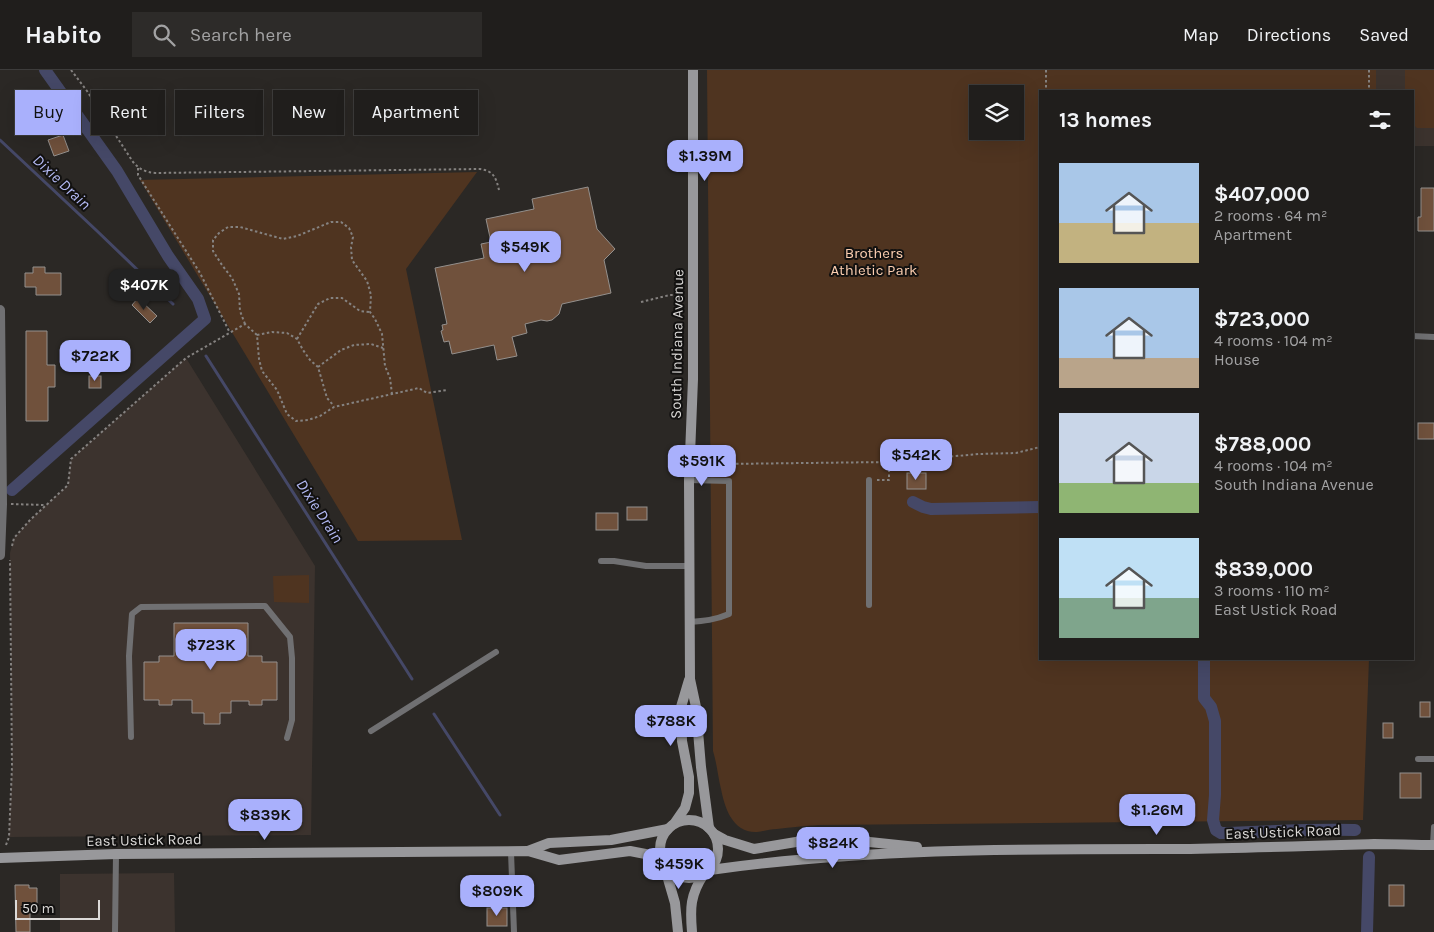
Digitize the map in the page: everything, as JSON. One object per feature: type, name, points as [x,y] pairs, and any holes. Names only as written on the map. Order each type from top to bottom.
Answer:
[{"type":"main road","name":"South Indiana Avenue","points":[[692,70],[693,379],[689,480],[690,679],[696,707],[701,767],[712,831]]},
{"type":"main road","name":"South Indiana Avenue","points":[[671,827],[685,808],[689,793],[689,777],[682,741],[681,708],[690,679]]},
{"type":"main road","points":[[678,932],[675,903],[662,861],[660,842],[671,827],[688,820],[703,824],[712,831],[717,841],[718,856],[715,863],[697,885],[690,910],[692,932]]},
{"type":"main road","name":"East Ustick Road","points":[[0,858],[116,854],[512,852],[528,851],[549,843],[611,840],[671,827]]},
{"type":"main road","name":"East Ustick Road","points":[[712,831],[732,843],[754,849],[808,840],[841,839],[953,851]]},
{"type":"main road","name":"East Ustick Road","points":[[707,872],[818,857],[953,851],[1214,849],[1369,844],[1434,845]]},
{"type":"main road","name":"East Ustick Road","points":[[528,851],[559,860],[630,851],[662,861]]},
{"type":"main road","points":[[662,861],[669,870],[682,878],[697,877],[707,872]]},
{"type":"street","points":[[0,310],[2,504],[0,555]]},
{"type":"lane","points":[[1414,336],[1434,337]]},
{"type":"lane","points":[[689,480],[729,481],[729,614],[718,619],[689,622]]},
{"type":"lane","points":[[868,480],[869,605]]},
{"type":"lane","points":[[601,561],[646,566],[689,566]]},
{"type":"lane","points":[[131,737],[129,656],[132,614],[141,607],[265,606],[290,637],[292,720],[287,738]]},
{"type":"lane","points":[[371,731],[496,652]]},
{"type":"lane","points":[[1418,759],[1434,759]]},
{"type":"lane","points":[[1434,827],[1434,845]]},
{"type":"lane","points":[[512,852],[514,932]]},
{"type":"lane","points":[[115,932],[116,854]]},
{"type":"path","points":[[71,70],[138,168],[145,172],[480,169],[493,173],[499,190]]},
{"type":"path","points":[[1046,70],[1046,90]]},
{"type":"path","points":[[1368,70],[1369,90]]},
{"type":"path","points":[[138,168],[138,175],[200,273],[230,333]]},
{"type":"path","points":[[392,394],[390,378],[385,366],[382,334],[370,312],[371,295],[367,281],[352,260],[351,248],[353,237],[349,228],[341,222],[331,222],[296,236],[283,238],[240,227],[228,227],[219,233],[214,240],[214,251],[232,278],[239,294],[240,311],[245,324],[257,335],[262,371],[277,390],[287,414],[296,421],[320,416],[334,407],[419,388],[427,393],[447,390]]},
{"type":"path","points":[[641,302],[670,295],[693,295]]},
{"type":"path","points":[[297,339],[318,304],[330,298],[342,298],[360,311],[370,312]]},
{"type":"path","points":[[6,845],[9,837],[12,767],[10,553],[14,538],[30,520],[68,485],[71,459],[186,358],[245,324]]},
{"type":"path","points":[[257,335],[272,332],[287,333],[297,339],[310,360],[318,367],[327,398],[334,407]]},
{"type":"path","points":[[318,367],[341,350],[354,345],[370,344],[383,348]]},
{"type":"path","points":[[708,459],[715,463],[723,464],[889,462],[979,454],[1016,453],[1039,447]]},
{"type":"path","points":[[868,480],[889,480],[889,462]]},
{"type":"path","points":[[2,504],[46,505]]},
{"type":"shaded area","points":[[1376,70],[1434,70],[1434,146],[1414,146],[1414,90],[1376,90]]},
{"type":"shaded area","points":[[186,358],[315,566],[311,835],[9,837],[12,767],[10,553],[14,538],[30,520],[68,485],[71,459]]},
{"type":"shaded area","points":[[174,873],[175,932],[60,932],[60,874]]},
{"type":"green space","name":"Brothers Athletic Park","points":[[707,70],[1376,70],[1376,90],[1039,90],[1039,660],[1369,660],[1363,820],[819,825],[757,832],[742,829],[736,824],[728,812],[713,751]]},
{"type":"green space","points":[[1405,70],[1434,70],[1434,128],[1417,128],[1414,125],[1414,90],[1405,90]]},
{"type":"green space","points":[[477,172],[406,269],[462,540],[358,541],[140,180]]},
{"type":"green space","points":[[309,575],[309,603],[274,602],[273,576]]},
{"type":"building","points":[[63,135],[69,151],[54,156],[48,140]]},
{"type":"building","points":[[588,187],[597,229],[615,249],[604,260],[611,293],[562,304],[559,314],[552,320],[541,320],[525,324],[527,333],[512,337],[517,356],[497,360],[494,345],[452,354],[449,341],[444,342],[441,331],[443,330],[442,325],[447,324],[435,268],[484,258],[481,244],[491,242],[486,219],[534,209],[532,199]]},
{"type":"building","points":[[1421,188],[1434,188],[1434,231],[1418,231],[1418,217],[1421,217]]},
{"type":"building","points":[[33,267],[45,267],[45,273],[61,273],[61,295],[36,295],[36,287],[25,287],[25,273],[33,273]]},
{"type":"building","points":[[138,298],[157,316],[150,323],[132,305]]},
{"type":"building","points":[[26,331],[47,331],[47,365],[55,365],[55,387],[48,387],[48,421],[26,421]]},
{"type":"building","points":[[89,376],[101,376],[101,388],[89,388]]},
{"type":"building","points":[[1418,423],[1434,423],[1434,439],[1418,439]]},
{"type":"building","points":[[907,473],[926,473],[926,489],[907,489]]},
{"type":"building","points":[[627,507],[647,507],[647,520],[627,520]]},
{"type":"building","points":[[596,513],[618,513],[618,530],[596,530]]},
{"type":"building","points":[[174,623],[248,623],[248,656],[262,656],[262,662],[277,662],[277,700],[262,700],[262,705],[249,705],[249,701],[231,701],[231,713],[220,713],[220,724],[204,724],[204,713],[192,713],[192,700],[172,700],[172,705],[159,705],[159,700],[144,700],[144,662],[159,662],[159,656],[174,656]]},
{"type":"building","points":[[1420,702],[1430,702],[1430,717],[1420,717]]},
{"type":"building","points":[[1383,723],[1393,723],[1393,738],[1383,738]]},
{"type":"building","points":[[1400,773],[1421,773],[1421,798],[1400,798]]},
{"type":"building","points":[[1168,805],[1185,805],[1185,818],[1168,818]]},
{"type":"building","points":[[15,885],[29,885],[29,888],[37,888],[37,908],[30,908],[30,932],[16,932]]},
{"type":"building","points":[[1389,885],[1404,885],[1404,906],[1389,906]]},
{"type":"building","points":[[487,908],[507,908],[507,926],[487,926]]},
{"type":"waterway","points":[[12,490],[205,319],[198,299],[168,256],[117,171],[45,70]]},
{"type":"waterway","name":"Dixie Drain","points":[[0,140],[173,304]]},
{"type":"waterway","name":"Dixie Drain","points":[[206,356],[412,679]]},
{"type":"waterway","points":[[913,502],[931,509],[1039,507]]},
{"type":"waterway","points":[[1204,660],[1204,698],[1211,707],[1215,721],[1213,820],[1216,830],[1221,833],[1355,830]]},
{"type":"waterway","name":"Dixie Drain","points":[[434,714],[500,815]]},
{"type":"waterway","points":[[1367,932],[1369,857]]}]
